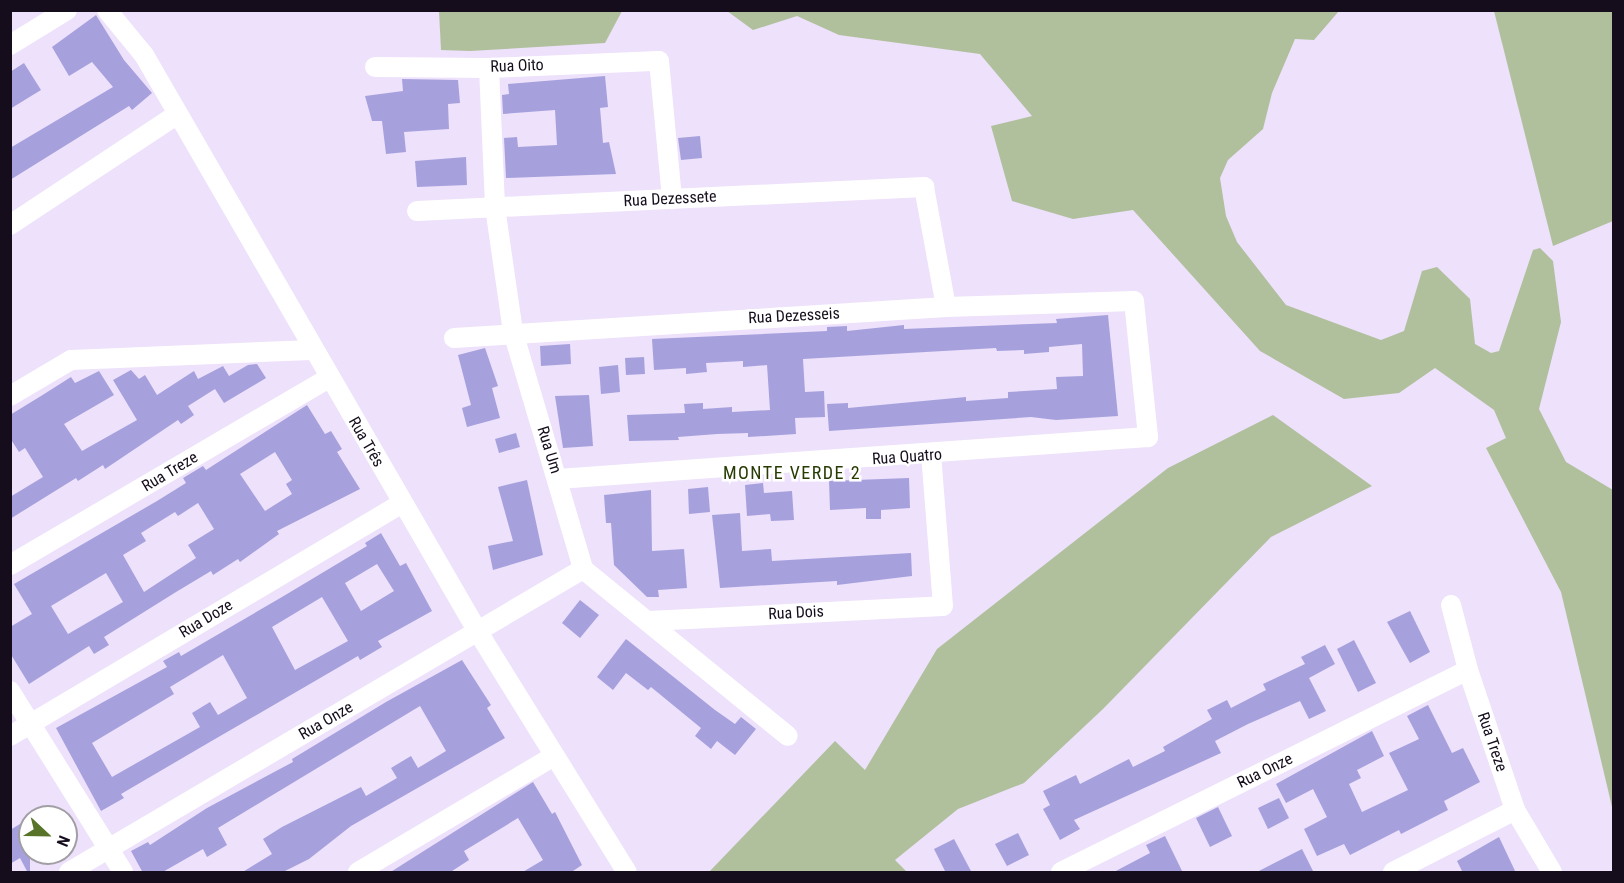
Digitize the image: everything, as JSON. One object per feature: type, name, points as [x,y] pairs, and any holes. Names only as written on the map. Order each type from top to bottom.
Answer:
[{"type":"street","points":[[10,45],[67,10]]},
{"type":"street","name":"Rua Três","points":[[107,10],[144,55],[312,350],[478,632],[627,873]]},
{"type":"street","name":"Rua Oito","points":[[375,67],[489,68],[659,61],[672,198]]},
{"type":"street","name":"Rua Um","points":[[489,68],[495,207],[513,332],[583,568]]},
{"type":"street","points":[[10,225],[178,114]]},
{"type":"street","name":"Rua Dezessete","points":[[417,211],[924,187],[946,308]]},
{"type":"street","name":"Rua Dezesseis","points":[[454,338],[513,332],[946,308],[1134,301],[1148,437]]},
{"type":"street","points":[[10,396],[71,360],[312,350]]},
{"type":"street","name":"Rua Treze","points":[[10,566],[329,378]]},
{"type":"street","name":"Rua Quatro","points":[[557,479],[931,456],[1148,437]]},
{"type":"street","name":"Rua Dois","points":[[649,621],[943,606],[931,456]]},
{"type":"street","name":"Rua Doze","points":[[10,736],[402,503]]},
{"type":"street","points":[[583,568],[788,736]]},
{"type":"street","name":"Rua Onze","points":[[69,873],[583,568]]},
{"type":"street","name":"Rua Treze","points":[[1451,605],[1468,670],[1515,810],[1552,873]]},
{"type":"street","name":"Rua Onze","points":[[1061,873],[1468,670]]},
{"type":"street","points":[[10,691],[123,873]]},
{"type":"street","points":[[358,873],[555,756]]},
{"type":"street","points":[[1393,873],[1515,810]]},
{"type":"green space","points":[[439,10],[622,11],[605,43],[470,51],[441,50]]},
{"type":"green space","points":[[727,11],[1339,11],[1314,40],[1295,39],[1272,93],[1263,129],[1228,160],[1220,178],[1226,216],[1237,242],[1286,305],[1381,340],[1404,331],[1422,271],[1437,267],[1470,299],[1475,344],[1491,353],[1499,351],[1533,250],[1540,248],[1553,261],[1561,322],[1539,409],[1566,462],[1613,490],[1613,811],[1561,592],[1486,448],[1506,438],[1494,410],[1435,368],[1399,393],[1344,399],[1260,351],[1133,210],[1073,219],[1012,201],[991,126],[1032,116],[980,54],[839,35],[797,16],[753,30]]},
{"type":"green space","points":[[1494,11],[1613,11],[1613,221],[1553,246]]},
{"type":"green space","points":[[1273,415],[1372,486],[1271,537],[1103,709],[1024,783],[958,809],[895,860],[907,872],[709,872],[835,741],[865,770],[937,649],[1168,468]]},
{"type":"building","points":[[96,15],[124,60],[152,93],[132,110],[129,106],[10,180],[10,148],[113,87],[92,62],[69,76],[52,47]]},
{"type":"building","points":[[24,63],[41,90],[10,109],[10,72]]},
{"type":"building","points":[[605,76],[608,107],[600,108],[603,143],[609,142],[616,174],[506,178],[504,138],[517,137],[518,147],[557,145],[555,110],[503,114],[502,95],[509,94],[508,84]]},
{"type":"building","points":[[402,79],[458,80],[460,103],[448,104],[449,129],[404,132],[406,152],[386,154],[382,121],[372,121],[365,96],[403,91]]},
{"type":"building","points":[[700,136],[702,158],[681,160],[678,138]]},
{"type":"building","points":[[466,157],[467,185],[417,187],[415,161]]},
{"type":"building","points":[[1108,315],[1118,416],[1056,420],[1031,417],[829,431],[827,404],[848,403],[848,408],[966,397],[966,401],[1008,398],[1008,392],[1057,389],[1056,377],[1083,376],[1082,344],[1049,347],[1049,352],[1024,354],[1024,350],[997,351],[996,348],[803,359],[805,392],[824,391],[825,417],[795,418],[796,434],[748,437],[748,433],[717,434],[678,437],[679,440],[629,441],[627,415],[685,413],[684,404],[703,403],[703,409],[732,407],[732,412],[770,410],[767,365],[743,367],[743,361],[706,363],[707,372],[686,374],[686,368],[654,370],[652,339],[827,331],[827,327],[847,326],[847,331],[904,325],[904,329],[1057,323],[1056,319]]},
{"type":"building","points":[[570,344],[571,364],[541,366],[540,346]]},
{"type":"building","points":[[485,348],[498,386],[492,388],[500,418],[467,427],[462,408],[471,405],[458,355]]},
{"type":"building","points":[[644,357],[645,374],[626,375],[625,358]]},
{"type":"building","points":[[257,364],[266,378],[224,403],[215,389],[188,406],[194,415],[181,424],[178,420],[105,469],[103,465],[78,481],[76,478],[10,519],[10,497],[43,477],[25,448],[19,452],[10,438],[10,415],[71,377],[75,383],[99,371],[114,395],[64,424],[82,451],[137,420],[113,380],[131,370],[139,379],[145,375],[157,395],[194,371],[198,379],[223,366],[229,376],[248,365]]},
{"type":"building","points":[[618,365],[620,392],[601,394],[599,367]]},
{"type":"building","points":[[589,395],[593,446],[563,448],[555,396]]},
{"type":"building","points":[[307,405],[325,434],[331,431],[342,449],[337,452],[360,489],[277,531],[279,534],[240,562],[238,559],[213,575],[211,571],[176,592],[104,637],[109,645],[94,654],[89,646],[29,684],[10,653],[10,627],[32,614],[14,584],[186,483],[183,478],[203,466],[206,470]],"holes":[[[275,452],[292,480],[286,484],[292,494],[265,511],[240,474]],[[198,503],[214,529],[188,545],[196,558],[144,592],[123,555],[146,541],[141,533],[175,512],[178,516]],[[106,573],[123,602],[68,634],[51,606]]]},
{"type":"building","points":[[516,433],[520,447],[499,453],[495,439]]},
{"type":"building","points":[[909,478],[910,508],[881,510],[881,519],[866,519],[866,508],[830,510],[829,481]]},
{"type":"building","points":[[527,480],[543,555],[493,570],[488,546],[513,541],[498,487]]},
{"type":"building","points":[[763,483],[764,493],[792,491],[794,520],[771,521],[770,514],[747,516],[745,485]]},
{"type":"building","points":[[708,487],[710,512],[689,514],[688,489]]},
{"type":"building","points":[[651,490],[652,551],[684,549],[687,588],[658,590],[659,597],[647,597],[614,565],[611,523],[606,523],[604,495]]},
{"type":"building","points":[[740,513],[742,551],[771,549],[772,561],[911,553],[912,576],[837,585],[837,581],[720,588],[712,515]]},
{"type":"building","points":[[381,533],[400,566],[406,563],[432,611],[378,641],[382,647],[360,660],[358,656],[203,746],[121,794],[124,798],[101,811],[56,728],[167,667],[163,661],[179,652],[181,656],[282,597],[367,546],[365,543]],"holes":[[[377,564],[394,591],[361,611],[345,583]],[[322,597],[348,641],[295,670],[272,627]],[[223,655],[247,698],[218,715],[210,702],[192,713],[200,727],[112,777],[92,743],[174,694],[170,687]]]},
{"type":"building","points":[[580,600],[599,615],[580,638],[562,623]]},
{"type":"building","points":[[1410,611],[1430,652],[1410,663],[1387,622]]},
{"type":"building","points":[[626,639],[735,724],[741,717],[756,729],[735,755],[717,741],[711,749],[695,736],[701,728],[651,687],[648,690],[626,673],[613,690],[597,677]]},
{"type":"building","points":[[1354,640],[1376,683],[1358,692],[1337,649]]},
{"type":"building","points":[[1325,645],[1335,664],[1309,678],[1326,711],[1309,719],[1300,701],[1248,724],[1215,741],[1221,753],[1074,820],[1080,829],[1060,840],[1043,809],[1050,805],[1043,791],[1076,775],[1080,784],[1129,759],[1133,767],[1165,751],[1163,747],[1212,719],[1207,710],[1227,700],[1231,708],[1266,690],[1263,684],[1305,664],[1301,657]]},
{"type":"building","points":[[462,660],[491,705],[487,708],[505,738],[351,826],[309,859],[281,873],[241,873],[272,854],[263,839],[282,827],[361,787],[366,796],[397,778],[391,768],[411,756],[418,768],[446,751],[420,706],[218,828],[227,845],[207,857],[203,849],[161,873],[143,873],[131,851],[148,842],[150,845],[207,808],[293,762],[292,759],[386,702]]},
{"type":"building","points":[[1428,705],[1452,753],[1463,748],[1480,782],[1444,801],[1448,810],[1401,834],[1399,830],[1350,855],[1344,844],[1317,856],[1304,829],[1327,817],[1313,789],[1286,803],[1276,784],[1372,731],[1384,756],[1357,770],[1361,778],[1349,784],[1362,812],[1408,790],[1389,753],[1419,739],[1407,716]]},
{"type":"building","points":[[533,782],[552,814],[555,812],[582,865],[570,873],[521,873],[543,860],[518,818],[464,851],[469,860],[449,873],[389,873]]},
{"type":"building","points":[[1279,798],[1289,818],[1268,829],[1258,808]]},
{"type":"building","points":[[1218,807],[1232,836],[1210,847],[1196,818]]},
{"type":"building","points":[[18,825],[18,859],[10,864],[10,830]]},
{"type":"building","points":[[1018,833],[1029,855],[1007,866],[995,844]]},
{"type":"building","points":[[1165,836],[1183,873],[1112,873],[1150,853],[1146,845]]},
{"type":"building","points":[[1499,837],[1516,873],[1463,873],[1457,861]]},
{"type":"building","points":[[954,839],[972,873],[946,873],[934,849]]},
{"type":"building","points":[[1302,849],[1314,873],[1255,873]]},
{"type":"building","points":[[24,865],[30,865],[30,873]]},
{"type":"district","name":"MONTE VERDE 2","points":[[792,473]]}]
